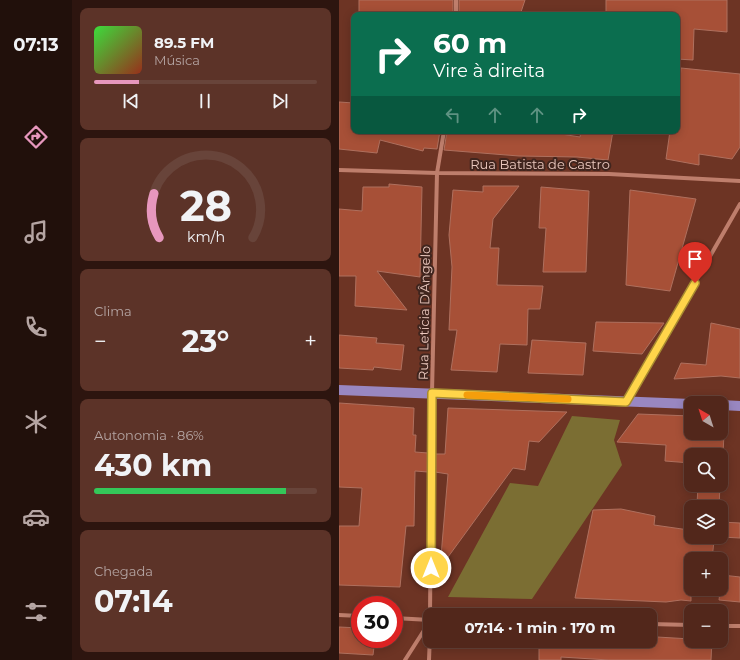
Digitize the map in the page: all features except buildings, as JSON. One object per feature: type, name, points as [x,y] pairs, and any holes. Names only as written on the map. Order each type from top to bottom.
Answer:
[{"type":"main road","points":[[339,390],[684,404]]},
{"type":"main road","points":[[728,405],[740,406]]},
{"type":"street","points":[[456,0],[456,12]]},
{"type":"street","name":"Rua Letícia D'Ângelo","points":[[431,608],[432,393],[437,173],[444,134]]},
{"type":"street","name":"Rua Batista de Castro","points":[[339,170],[437,173],[609,174],[740,181]]},
{"type":"street","points":[[626,402],[740,204]]},
{"type":"street","points":[[339,615],[351,616]]},
{"type":"street","points":[[403,618],[423,620]]},
{"type":"street","points":[[657,624],[684,625]]},
{"type":"street","points":[[728,626],[740,626]]},
{"type":"street","points":[[405,660],[423,631]]},
{"type":"street","points":[[429,648],[429,660]]},
{"type":"shaded area","points":[[572,416],[620,420],[614,440],[622,465],[532,599],[448,597],[510,483],[538,486]]},
{"type":"slow traffic","points":[[467,395],[568,399]]},
{"type":"route","points":[[431,568],[432,393],[626,402],[695,283]]}]
